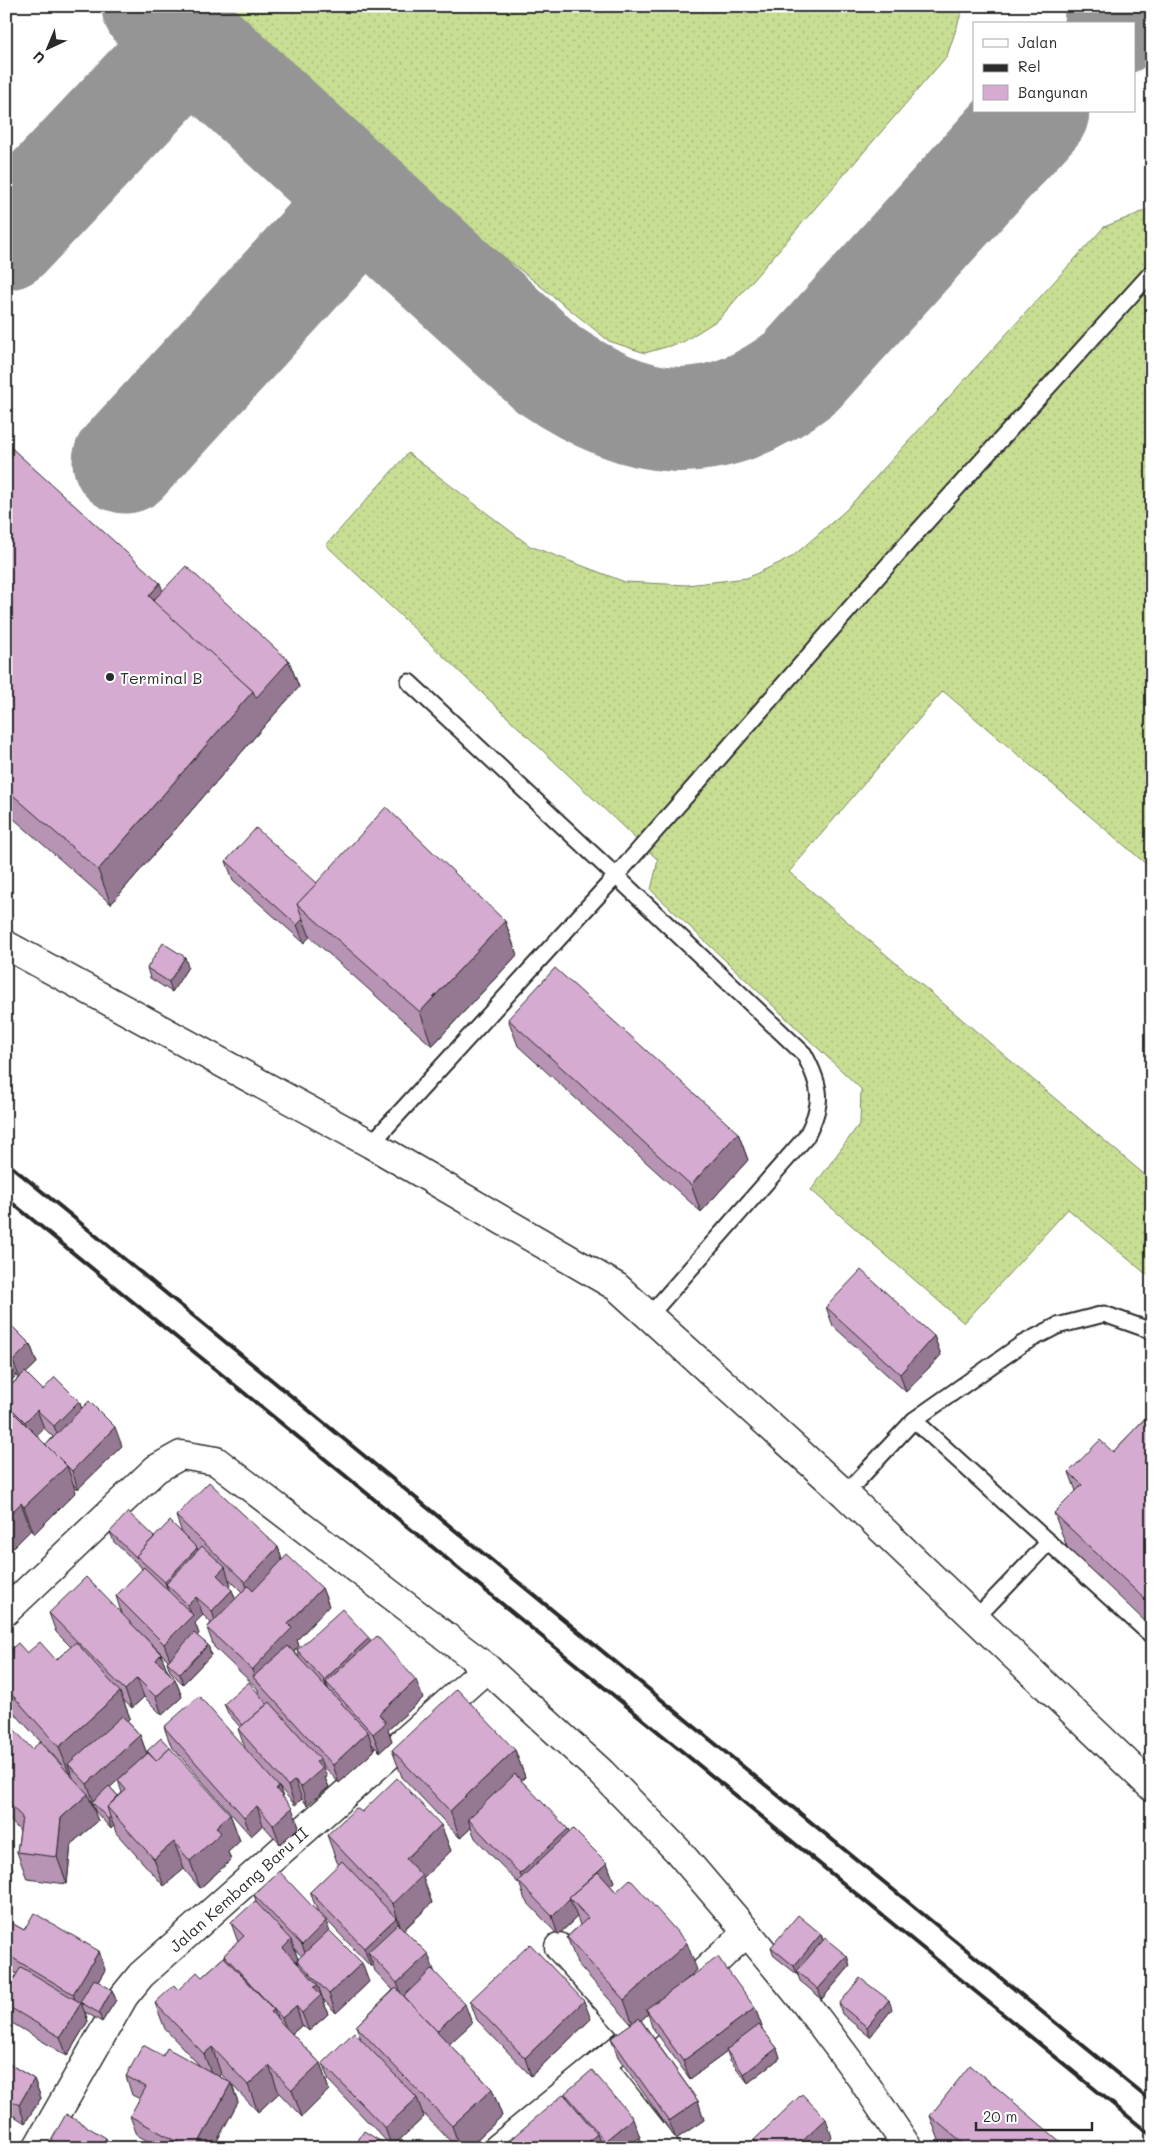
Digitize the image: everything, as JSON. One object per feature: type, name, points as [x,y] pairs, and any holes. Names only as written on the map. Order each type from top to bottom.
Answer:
[{"type":"street","points":[[6,945],[371,1144],[617,1287],[845,1494],[974,1620],[1152,1787]]},
{"type":"street","points":[[6,1611],[156,1469],[181,1455],[216,1461],[488,1668],[602,1773],[678,1851],[806,2004],[860,2076],[908,2148]]},
{"type":"street","name":"Jalan Kembang Baru II","points":[[37,2148],[124,1996],[141,1975],[488,1668]]},
{"type":"street","points":[[498,2148],[638,2034],[747,1932]]},
{"type":"street","points":[[558,1947],[638,2034]]},
{"type":"street","points":[[600,2065],[666,2148]]},
{"type":"lane","points":[[371,1144],[547,954],[902,549],[1152,272]]},
{"type":"lane","points":[[409,682],[804,1054],[814,1072],[819,1094],[817,1116],[806,1137],[649,1316]]},
{"type":"lane","points":[[845,1494],[914,1420],[1022,1344],[1057,1326],[1104,1314],[1152,1330]]},
{"type":"lane","points":[[914,1420],[1152,1636]]},
{"type":"lane","points":[[974,1620],[1049,1542]]},
{"type":"green space","points":[[227,6],[962,6],[963,8],[947,56],[719,319],[683,342],[645,353],[609,341],[413,184]]},
{"type":"green space","points":[[1152,208],[1152,869],[943,691],[789,872],[1152,1181],[1152,1279],[1068,1209],[964,1323],[811,1190],[860,1123],[861,1089],[651,890],[658,860],[326,545],[408,453],[530,546],[625,582],[687,585],[747,578],[792,557],[845,511],[1104,227]]},
{"type":"building","name":"Terminal B","points":[[6,443],[160,583],[149,596],[253,691],[98,870],[6,789]]},
{"type":"building","points":[[186,566],[289,661],[256,698],[253,691],[153,601]]},
{"type":"building","points":[[386,807],[505,921],[420,1012],[297,904]]},
{"type":"building","points":[[256,828],[317,883],[297,904],[303,919],[297,925],[226,861]]},
{"type":"building","points":[[163,943],[185,957],[169,982],[147,968]]},
{"type":"building","points":[[555,968],[738,1133],[691,1185],[508,1019]]},
{"type":"building","points":[[861,1270],[934,1336],[900,1374],[826,1307]]},
{"type":"building","points":[[6,1320],[30,1344],[13,1361],[9,1357],[6,1360]]},
{"type":"building","points":[[25,1372],[43,1390],[55,1377],[79,1401],[54,1426],[37,1410],[25,1422],[6,1403],[6,1390]]},
{"type":"building","points":[[89,1401],[115,1427],[72,1471],[46,1445]]},
{"type":"building","points":[[6,1405],[67,1466],[24,1507],[21,1503],[6,1518]]},
{"type":"building","points":[[1152,1411],[1152,1606],[1054,1513],[1082,1485],[1069,1472],[1100,1440],[1113,1452]]},
{"type":"building","points":[[209,1482],[278,1547],[245,1582],[176,1516]]},
{"type":"building","points":[[128,1512],[154,1537],[136,1556],[137,1558],[110,1532]]},
{"type":"building","points":[[170,1521],[197,1548],[165,1582],[136,1556]]},
{"type":"building","points":[[202,1546],[225,1567],[217,1575],[232,1590],[212,1611],[196,1597],[188,1605],[166,1584]]},
{"type":"building","points":[[287,1555],[322,1588],[288,1624],[292,1628],[252,1670],[207,1628],[248,1586],[253,1591]]},
{"type":"building","points":[[144,1567],[193,1615],[164,1644],[116,1596]]},
{"type":"building","points":[[86,1577],[161,1654],[156,1660],[175,1679],[156,1697],[137,1678],[125,1690],[49,1613]]},
{"type":"building","points":[[342,1609],[369,1638],[324,1680],[297,1650]]},
{"type":"building","points":[[194,1633],[208,1645],[180,1674],[167,1662]]},
{"type":"building","points":[[377,1636],[416,1680],[379,1714],[386,1723],[373,1734],[326,1682]]},
{"type":"building","points":[[40,1642],[56,1660],[76,1642],[120,1692],[59,1747],[6,1688],[6,1653],[18,1643],[27,1653]]},
{"type":"building","points":[[288,1646],[368,1732],[333,1765],[253,1677]]},
{"type":"building","points":[[249,1682],[267,1704],[243,1725],[224,1704]]},
{"type":"building","points":[[457,1689],[515,1750],[450,1811],[392,1750]]},
{"type":"building","points":[[199,1696],[279,1787],[276,1789],[292,1808],[273,1825],[257,1806],[244,1817],[164,1727]]},
{"type":"building","points":[[270,1702],[320,1759],[316,1762],[322,1769],[301,1787],[295,1780],[288,1786],[238,1729]]},
{"type":"building","points":[[122,1716],[140,1735],[87,1784],[68,1764]]},
{"type":"building","points":[[14,1729],[32,1749],[40,1742],[88,1794],[61,1818],[57,1857],[17,1852],[22,1817],[6,1800],[6,1736]]},
{"type":"building","points":[[161,1738],[170,1748],[156,1761],[147,1751]]},
{"type":"building","points":[[170,1748],[230,1814],[216,1827],[221,1833],[190,1861],[174,1842],[154,1859],[107,1807],[126,1790],[118,1780],[148,1753],[156,1761]]},
{"type":"building","points":[[515,1774],[568,1829],[520,1874],[468,1819]]},
{"type":"building","points":[[397,1778],[441,1825],[406,1859],[422,1876],[393,1904],[327,1835],[356,1808],[362,1812]]},
{"type":"building","points":[[109,1786],[118,1796],[107,1807],[110,1817],[108,1819],[92,1802]]},
{"type":"building","points":[[573,1829],[607,1863],[569,1897],[552,1916],[518,1881]]},
{"type":"building","points":[[342,1861],[396,1918],[364,1948],[310,1892]]},
{"type":"building","points":[[279,1871],[326,1921],[302,1945],[254,1895]]},
{"type":"building","points":[[598,1872],[616,1892],[630,1879],[687,1943],[624,2000],[567,1937],[588,1918],[569,1897]]},
{"type":"building","points":[[255,1901],[291,1940],[283,1948],[318,1985],[314,1987],[321,1995],[302,2013],[296,2006],[282,2018],[224,1955],[244,1936],[231,1923]]},
{"type":"building","points":[[34,1913],[99,1951],[73,1994],[6,1954],[6,1920],[24,1930]]},
{"type":"building","points":[[798,1915],[821,1934],[794,1966],[771,1947]]},
{"type":"building","points":[[398,1924],[428,1954],[397,1983],[368,1952]]},
{"type":"building","points":[[329,1930],[362,1963],[329,1994],[297,1960]]},
{"type":"building","points":[[825,1938],[847,1956],[818,1989],[797,1971]]},
{"type":"building","points":[[530,1944],[584,2001],[525,2058],[470,2001]]},
{"type":"building","points":[[224,1957],[274,2010],[271,2012],[320,2063],[292,2090],[269,2066],[248,2085],[212,2047],[204,2054],[155,2003],[174,1985],[178,1990],[197,1972],[202,1977]]},
{"type":"building","points":[[718,1957],[755,2008],[683,2061],[646,2009]]},
{"type":"building","points":[[21,1967],[81,2003],[60,2037],[6,2005],[6,1992]]},
{"type":"building","points":[[432,1969],[465,2004],[437,2031],[404,1996]]},
{"type":"building","points":[[860,1978],[889,2000],[867,2027],[839,2004]]},
{"type":"building","points":[[94,1979],[112,1990],[99,2013],[80,2002]]},
{"type":"building","points":[[396,1988],[492,2089],[452,2126],[356,2026]]},
{"type":"building","points":[[639,2018],[698,2101],[669,2121],[611,2038]]},
{"type":"building","points":[[759,2025],[777,2048],[744,2074],[726,2050]]},
{"type":"building","points":[[354,2032],[417,2098],[385,2128],[322,2063]]},
{"type":"building","points":[[143,2045],[163,2056],[167,2048],[231,2083],[196,2148],[188,2148],[130,2116],[146,2087],[126,2076]]},
{"type":"building","points":[[6,2062],[34,2079],[19,2105],[6,2097]]},
{"type":"building","points":[[970,2065],[1068,2148],[968,2148],[930,2116]]},
{"type":"building","points":[[592,2070],[633,2118],[605,2141],[565,2093]]},
{"type":"building","points":[[564,2094],[597,2134],[584,2146],[585,2148],[500,2148]]},
{"type":"building","points":[[802,2094],[826,2119],[795,2148],[761,2148],[754,2140]]},
{"type":"building","points":[[66,2114],[106,2138],[100,2148],[47,2148]]},
{"type":"building","points":[[364,2131],[388,2146],[387,2148],[354,2147]]},
{"type":"taxiway","points":[[154,6],[548,369],[581,389],[613,405],[644,415],[674,419],[705,417],[736,409],[768,394],[801,372],[1036,112]]},
{"type":"taxiway","points":[[1117,22],[1139,6]]},
{"type":"taxiway","points":[[6,237],[191,41]]},
{"type":"taxiway","points":[[125,461],[365,199]]},
{"type":"railway","points":[[6,1162],[1152,2102]]},
{"type":"railway","points":[[6,1198],[1152,2136]]},
{"type":"place","name":"Terminal B","points":[[110,677]]}]
